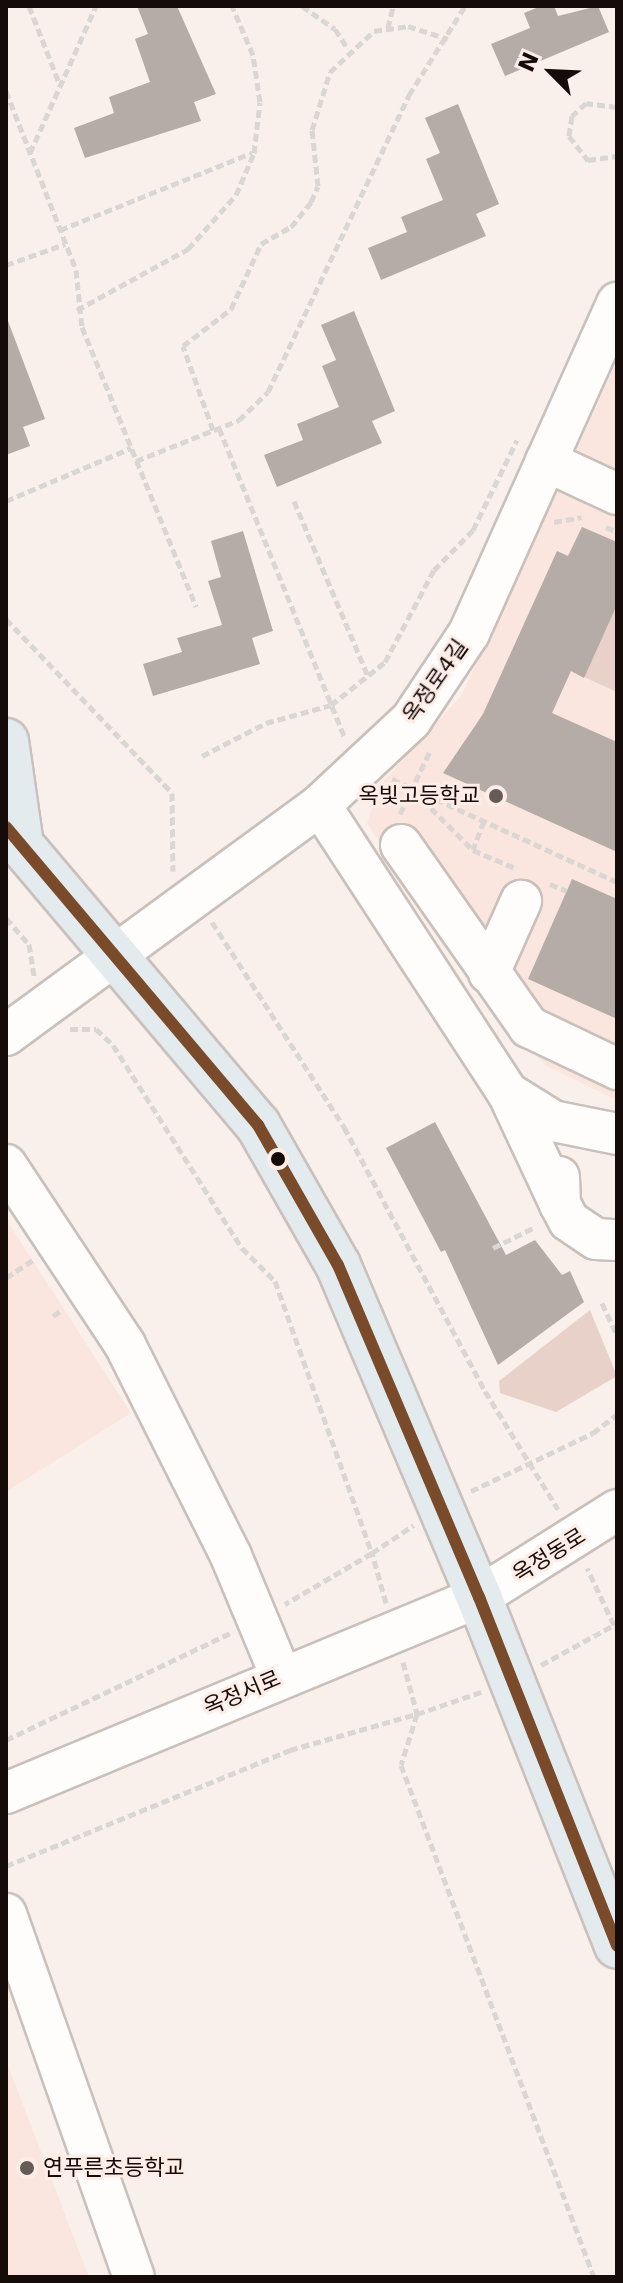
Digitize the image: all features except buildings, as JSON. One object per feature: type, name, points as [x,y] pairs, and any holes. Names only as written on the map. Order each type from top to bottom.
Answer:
[{"type":"main road","points":[[6,741],[11,845],[116,950],[258,1125],[338,1265],[479,1597],[617,1946]]},
{"type":"street","name":"옥정로4길","points":[[6,1035],[116,950],[320,805],[411,720],[440,682],[533,448],[614,320]]},
{"type":"street","points":[[533,448],[617,494]]},
{"type":"street","points":[[320,805],[508,1093],[562,1208],[580,1231],[617,1240]]},
{"type":"street","points":[[401,845],[489,973],[542,1036],[617,1069]]},
{"type":"street","points":[[489,973],[521,901]]},
{"type":"street","points":[[508,1093],[553,1121],[617,1134]]},
{"type":"street","points":[[562,1208],[566,1158],[594,1136],[617,1134]]},
{"type":"street","points":[[6,1165],[125,1345],[281,1676]]},
{"type":"street","name":"옥정동로","points":[[479,1597],[617,1510]]},
{"type":"street","name":"옥정서로","points":[[6,1793],[281,1676],[479,1597]]},
{"type":"street","points":[[6,1914],[134,2277]]},
{"type":"path","points":[[29,6],[60,86]]},
{"type":"path","points":[[30,153],[96,6]]},
{"type":"path","points":[[77,310],[188,249],[212,228],[236,195],[254,153],[260,102],[253,55],[232,6]]},
{"type":"path","points":[[302,6],[335,29],[348,49]]},
{"type":"path","points":[[388,28],[393,6]]},
{"type":"path","points":[[136,461],[216,429],[255,408],[282,370],[409,95],[448,39],[465,6]]},
{"type":"path","points":[[346,741],[183,346],[231,309],[261,244],[291,227],[311,202],[318,186],[312,130],[317,103],[348,49],[388,28],[425,29],[448,39]]},
{"type":"path","points":[[6,91],[76,270],[77,310],[196,607]]},
{"type":"path","points":[[617,107],[586,103],[572,116],[569,136],[588,160],[617,156]]},
{"type":"path","points":[[60,230],[254,153]]},
{"type":"path","points":[[6,265],[65,243]]},
{"type":"path","points":[[6,501],[131,448]]},
{"type":"path","points":[[202,756],[266,723],[331,705],[368,676],[399,642],[434,570],[467,539],[533,448]]},
{"type":"path","points":[[294,501],[368,676]]},
{"type":"path","points":[[6,619],[172,793],[172,877]]},
{"type":"path","points":[[377,772],[617,882]]},
{"type":"path","points":[[412,788],[473,850],[501,862]]},
{"type":"path","points":[[473,850],[484,821]]},
{"type":"path","points":[[203,914],[344,1127],[485,1391],[531,1460],[593,1433],[617,1414]]},
{"type":"path","points":[[6,918],[29,944],[33,983]]},
{"type":"path","points":[[6,1740],[257,1620],[372,1553],[275,1281],[242,1248],[113,1045],[96,1029],[60,1029]]},
{"type":"path","points":[[493,1248],[562,1208]]},
{"type":"path","points":[[6,1278],[40,1255]]},
{"type":"path","points":[[602,1303],[617,1335]]},
{"type":"path","points":[[617,1622],[617,1633]]},
{"type":"path","points":[[6,1866],[290,1750],[417,1714],[401,1765],[594,2277]]},
{"type":"shaded area","points":[[617,360],[617,479],[573,459]]},
{"type":"shaded area","name":"옥빛고등학교","points":[[558,490],[617,517],[617,1100],[546,1066],[535,1054],[367,824],[378,787],[461,696]]},
{"type":"shaded area","points":[[617,605],[617,692],[584,677]]},
{"type":"shaded area","points":[[6,1219],[131,1413],[6,1492]]},
{"type":"shaded area","points":[[590,1310],[617,1376],[556,1412],[500,1393],[499,1381]]},
{"type":"shaded area","name":"연푸른초등학교","points":[[6,2060],[89,2277],[6,2277]]},
{"type":"transit line","points":[[6,827],[258,1125],[338,1265],[479,1597],[617,1946]]},
{"type":"place","name":"옥빛고등학교","points":[[496,796]]},
{"type":"place","name":"연푸른초등학교","points":[[27,2168]]}]
